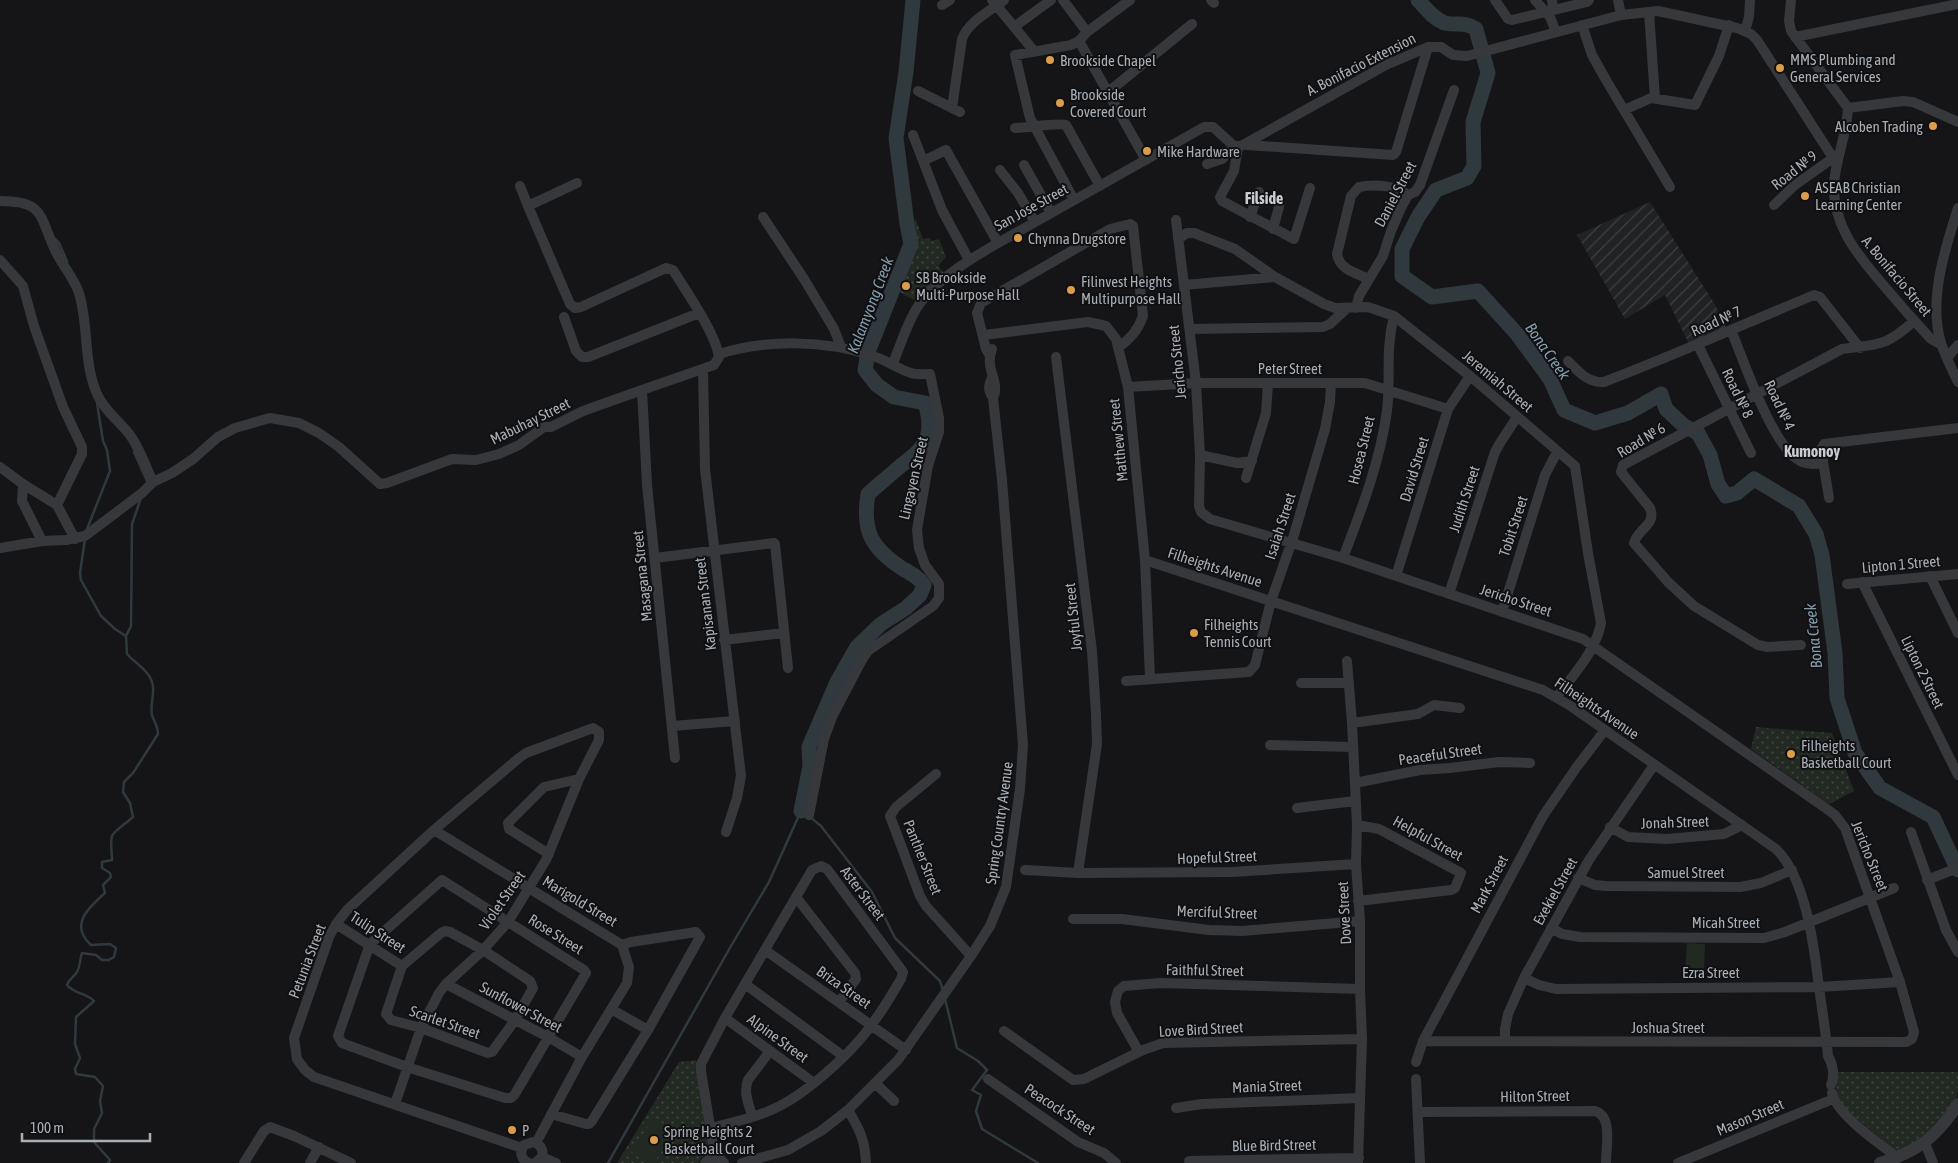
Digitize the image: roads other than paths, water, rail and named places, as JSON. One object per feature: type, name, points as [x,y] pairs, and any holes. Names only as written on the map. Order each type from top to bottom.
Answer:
[{"type":"street","points":[[1014,27],[1051,0]]},
{"type":"street","points":[[1063,0],[1087,32]]},
{"type":"street","points":[[1074,200],[1034,127],[1027,110],[1015,55],[1071,45],[1130,0]]},
{"type":"street","points":[[1495,0],[1510,20],[1550,7],[1587,2],[1589,0]]},
{"type":"street","points":[[1535,0],[1550,7]]},
{"type":"street","points":[[1618,0],[1621,15]]},
{"type":"street","points":[[1745,31],[1749,17],[1750,0]]},
{"type":"street","points":[[1791,0],[1788,22],[1795,37],[1848,108],[1903,101],[1913,102],[1958,122]]},
{"type":"street","points":[[918,91],[956,110],[965,32],[998,2],[1014,27],[1034,51]]},
{"type":"street","points":[[1795,37],[1958,4]]},
{"type":"street","points":[[1550,7],[1550,17],[1556,32]]},
{"type":"street","name":"A. Bonifacio Extension","points":[[1208,164],[1222,159],[1239,146],[1380,68],[1428,47],[1441,47],[1460,57],[1621,15],[1658,11],[1729,25],[1745,31],[1757,40],[1835,161]]},
{"type":"street","points":[[1649,12],[1654,98]]},
{"type":"street","points":[[1107,93],[1192,24]]},
{"type":"street","points":[[1582,25],[1592,55],[1670,186]]},
{"type":"street","points":[[1624,110],[1654,98],[1692,106],[1696,104],[1719,56],[1729,25]]},
{"type":"street","points":[[1078,41],[1146,160]]},
{"type":"street","points":[[1310,188],[1294,239],[1273,230],[1220,199],[1234,171],[1239,146],[1393,155],[1396,152],[1428,47]]},
{"type":"street","name":"Daniel Street","points":[[1190,329],[1323,328],[1351,308],[1383,256],[1391,231],[1408,195],[1415,192],[1420,186],[1454,90]]},
{"type":"street","name":"A. Bonifacio Street","points":[[1848,108],[1835,161],[1834,184],[1836,206],[1840,221],[1848,241],[1862,261],[1931,339],[1938,343],[1941,342]]},
{"type":"street","points":[[1015,128],[1056,123],[1066,125],[1100,186]]},
{"type":"street","name":"San Jose Street","points":[[893,363],[920,303],[969,260],[1204,127],[1213,127],[1239,146]]},
{"type":"street","points":[[913,135],[942,210],[969,260]]},
{"type":"street","points":[[923,161],[946,150],[998,243]]},
{"type":"street","name":"Road № 9","points":[[1774,205],[1795,185],[1835,161]]},
{"type":"street","points":[[1024,165],[1051,213]]},
{"type":"street","points":[[1000,170],[1018,193],[1035,222]]},
{"type":"street","points":[[528,206],[577,183]]},
{"type":"street","points":[[1369,279],[1344,268],[1338,262],[1337,254],[1351,196],[1358,187],[1368,185],[1387,187],[1408,195]]},
{"type":"street","points":[[520,186],[570,304],[575,308],[581,307],[666,268],[673,270],[699,313],[717,359]]},
{"type":"street","points":[[1250,217],[1259,192]]},
{"type":"street","points":[[0,201],[13,201],[34,207],[41,216],[56,251],[79,291],[84,314],[92,380],[97,395],[129,434],[153,482]]},
{"type":"street","points":[[1273,230],[1280,206]]},
{"type":"street","points":[[1958,208],[1940,272],[1938,314],[1941,342],[1958,382]]},
{"type":"street","points":[[763,217],[804,279],[834,330],[841,347]]},
{"type":"street","name":"Jericho Street","points":[[1176,220],[1196,383],[1200,455],[1198,506],[1206,517],[1343,558],[1569,634],[1594,645],[1835,815],[1845,828],[1900,982],[1914,1032],[1912,1038]]},
{"type":"street","name":"Spring Country Avenue","points":[[742,1163],[788,1150],[821,1131],[848,1110],[876,1084],[906,1050],[971,956],[990,926],[1006,887],[1020,789],[1023,745],[993,398],[996,388],[992,378],[990,356],[986,350],[988,335],[977,313],[981,303],[1110,229],[1130,224],[1133,226],[1143,316],[1130,339],[1119,348]]},
{"type":"street","name":"Jeremiah Street","points":[[1178,239],[1187,234],[1194,233],[1208,237],[1235,249],[1275,277],[1335,308],[1368,307],[1394,316],[1470,376],[1575,466],[1588,553],[1600,612],[1599,634],[1594,645],[1557,697]]},
{"type":"street","points":[[0,260],[23,286],[34,326],[63,407],[82,447],[82,454],[57,505]]},
{"type":"street","points":[[1184,285],[1275,277]]},
{"type":"street","name":"Road № 7","points":[[1568,361],[1587,379],[1595,383],[1604,382],[1818,295],[1860,348]]},
{"type":"street","points":[[564,317],[576,351],[582,357],[588,357],[699,313]]},
{"type":"street","name":"Hosea Street","points":[[1343,558],[1376,461],[1384,429],[1389,335],[1394,316]]},
{"type":"street","name":"Road № 6","points":[[1801,645],[1767,647],[1758,645],[1684,598],[1634,543],[1636,537],[1650,522],[1652,513],[1621,472],[1621,468],[1623,465],[1683,432],[1842,348],[1872,346],[1890,340],[1914,321]]},
{"type":"street","name":"Matthew Street","points":[[988,335],[1088,322],[1106,326],[1116,338],[1128,387],[1145,560],[1150,678]]},
{"type":"street","name":"Road № 4","points":[[1731,330],[1758,393],[1784,446],[1801,462],[1823,464]]},
{"type":"street","name":"Mabuhay Street","points":[[75,539],[85,536],[94,530],[142,493],[153,482],[172,473],[193,459],[218,437],[235,428],[270,418],[292,421],[314,430],[340,447],[373,479],[380,484],[386,484],[452,459],[476,460],[499,454],[519,445],[540,429],[551,427],[583,411],[703,370],[717,359],[750,345],[841,347],[893,363]]},
{"type":"street","name":"Road № 8","points":[[1698,345],[1751,453]]},
{"type":"street","points":[[1947,358],[1958,345]]},
{"type":"street","name":"Joyful Street","points":[[1056,357],[1090,632],[1096,714],[1097,744],[1078,874]]},
{"type":"street","name":"Lingayen Street","points":[[810,815],[824,739],[832,717],[863,658],[868,651],[933,606],[939,598],[939,584],[925,565],[919,548],[917,530],[928,466],[939,432],[934,392],[930,374],[909,373],[893,363]]},
{"type":"street","name":"Kapisanan Street","points":[[703,370],[705,469],[741,776],[737,798],[726,832]]},
{"type":"street","name":"David Street","points":[[1396,576],[1448,409],[1470,376]]},
{"type":"street","name":"Peter Street","points":[[1128,387],[1196,383],[1365,383],[1448,409]]},
{"type":"street","name":"Isaiah Street","points":[[1126,681],[1249,672],[1254,665],[1271,601],[1325,429],[1331,383]]},
{"type":"street","points":[[1246,478],[1266,413],[1268,384]]},
{"type":"street","name":"Masagana Street","points":[[642,390],[645,458],[676,758]]},
{"type":"street","name":"Judith Street","points":[[1449,594],[1495,452],[1517,417]]},
{"type":"street","points":[[1829,498],[1821,449],[1824,444],[1958,428]]},
{"type":"street","name":"Tobit Street","points":[[1502,612],[1545,475],[1557,452]]},
{"type":"street","points":[[1200,455],[1237,463],[1252,460]]},
{"type":"street","points":[[0,467],[22,484],[57,505],[75,539],[42,541],[0,548]]},
{"type":"street","points":[[22,484],[22,501],[42,541]]},
{"type":"street","points":[[655,558],[771,542],[775,544],[788,668]]},
{"type":"street","name":"Filheights Avenue","points":[[1145,560],[1530,686],[1557,697],[1776,849],[1792,870],[1810,922],[1815,947],[1828,1056],[1831,1062],[1833,1099]]},
{"type":"street","name":"Lipton 1 Street","points":[[1847,584],[1958,574]]},
{"type":"street","points":[[1930,576],[1958,633]]},
{"type":"street","name":"Lipton 2 Street","points":[[1862,582],[1958,775]]},
{"type":"street","points":[[724,640],[784,634]]},
{"type":"street","name":"Dove Street","points":[[1347,661],[1352,723],[1357,825],[1356,864],[1360,921],[1362,1039],[1358,1161]]},
{"type":"street","points":[[1301,683],[1349,684]]},
{"type":"street","points":[[1352,723],[1418,714],[1434,705],[1460,708]]},
{"type":"street","points":[[672,726],[735,721]]},
{"type":"street","name":"Violet Street","points":[[395,1104],[421,1028],[446,984],[484,950],[508,922],[549,854],[579,779],[599,740],[599,732],[593,728]]},
{"type":"street","name":"Petunia Street","points":[[522,1148],[314,1077],[305,1070],[297,1059],[294,1038],[329,937],[347,910],[434,830],[518,758],[526,753],[593,728]]},
{"type":"street","name":"Mark Street","points":[[1416,1062],[1423,1041],[1543,816],[1605,730]]},
{"type":"street","points":[[1270,745],[1353,746]]},
{"type":"street","name":"Peaceful Street","points":[[1355,783],[1420,770],[1499,762],[1530,763]]},
{"type":"street","name":"Exekiel Street","points":[[1505,1041],[1508,1014],[1524,978],[1578,878],[1610,827],[1654,765]]},
{"type":"street","name":"Panther Street","points":[[936,774],[896,806],[890,816],[920,896],[926,906],[971,956]]},
{"type":"street","points":[[549,854],[509,830],[508,823],[544,787],[579,779]]},
{"type":"street","points":[[1297,808],[1355,801]]},
{"type":"street","name":"Helpful Street","points":[[1357,825],[1379,829],[1461,873],[1455,888],[1451,890],[1358,901]]},
{"type":"street","name":"Jonah Street","points":[[1610,827],[1628,838],[1667,839],[1724,834],[1742,825]]},
{"type":"street","name":"Marigold Street","points":[[434,830],[622,945],[629,967],[627,983],[582,1057],[536,1143]]},
{"type":"street","points":[[1911,832],[1946,930],[1958,952]]},
{"type":"street","name":"Hopeful Street","points":[[1024,870],[1078,874],[1232,872],[1356,864]]},
{"type":"street","name":"Aster Street","points":[[709,1129],[771,1111],[814,1083],[844,1056],[872,1025],[901,979],[903,972],[827,869],[821,866],[812,870],[725,1018],[701,1064],[709,1129],[715,1157]]},
{"type":"street","points":[[1927,880],[1953,869]]},
{"type":"street","name":"Samuel Street","points":[[1578,878],[1595,886],[1740,887],[1762,883],[1792,870]]},
{"type":"street","name":"Rose Street","points":[[442,880],[586,973],[515,1094],[511,1098],[505,1098],[407,1067],[342,1043],[339,1040],[338,1036],[370,944],[442,880]]},
{"type":"street","name":"Micah Street","points":[[1551,928],[1562,934],[1580,937],[1764,938],[1810,922],[1894,888]]},
{"type":"street","points":[[796,897],[855,973],[856,979],[838,1002]]},
{"type":"street","name":"Merciful Street","points":[[1072,919],[1122,918],[1199,929],[1242,931],[1360,921]]},
{"type":"street","name":"Tulip Street","points":[[336,924],[402,966]]},
{"type":"street","name":"Scarlet Street","points":[[445,931],[450,932],[484,950],[530,980],[533,988],[515,1020],[492,1052],[391,1020],[386,1014],[402,966],[441,933],[445,931]]},
{"type":"street","points":[[551,1114],[589,1124],[648,1030],[700,937],[696,932],[622,945]]},
{"type":"street","name":"Briza Street","points":[[765,950],[906,1050]]},
{"type":"street","name":"Ezra Street","points":[[1524,978],[1539,985],[1556,989],[1819,987],[1900,982]]},
{"type":"street","name":"Faithful Street","points":[[1139,1052],[1117,1013],[1115,1002],[1118,991],[1124,986],[1160,983],[1360,989]]},
{"type":"street","name":"Sunflower Street","points":[[446,984],[548,1037],[582,1057]]},
{"type":"street","points":[[745,984],[844,1056]]},
{"type":"street","points":[[611,1009],[648,1030]]},
{"type":"street","name":"Alpine Street","points":[[725,1018],[814,1083]]},
{"type":"street","name":"Love Bird Street","points":[[1004,1031],[1073,1080],[1084,1079],[1139,1052],[1163,1043],[1362,1039]]},
{"type":"street","name":"Joshua Street","points":[[1423,1041],[1906,1042],[1912,1038]]},
{"type":"street","points":[[752,1116],[746,1086],[748,1080],[770,1051]]},
{"type":"street","name":"Peacock Street","points":[[988,1079],[1078,1142],[1104,1153],[1116,1163]]},
{"type":"street","points":[[1416,1079],[1420,1163]]},
{"type":"street","points":[[876,1084],[894,1101]]},
{"type":"street","name":"Mania Street","points":[[1176,1108],[1202,1104],[1360,1098]]},
{"type":"street","points":[[1833,1099],[1844,1114],[1898,1158]]},
{"type":"street","name":"Mason Street","points":[[1678,1163],[1833,1099]]},
{"type":"street","points":[[1880,1163],[1898,1158],[1924,1144],[1949,1119],[1958,1104]]},
{"type":"street","points":[[848,1110],[862,1133],[866,1145],[866,1163]]},
{"type":"street","name":"Hilton Street","points":[[1418,1112],[1595,1111],[1602,1114],[1606,1121],[1606,1163]]},
{"type":"street","points":[[244,1163],[266,1128],[273,1128],[294,1136],[351,1163]]},
{"type":"street","points":[[531,1162],[542,1150],[536,1143],[530,1142],[522,1148],[521,1156],[531,1162],[556,1163]]},
{"type":"street","points":[[1924,1144],[1933,1163]]},
{"type":"street","points":[[310,1163],[319,1148]]},
{"type":"street","points":[[705,1163],[715,1157],[720,1158],[724,1163]]},
{"type":"street","name":"Blue Bird Street","points":[[1189,1161],[1358,1161]]},
{"type":"waterway","name":"Kalamyong Creek","points":[[801,811],[810,766],[809,747],[837,682],[857,647],[881,624],[906,608],[920,595],[924,585],[915,576],[883,554],[876,546],[871,538],[866,518],[868,494],[921,448],[928,434],[929,425],[925,403],[894,397],[877,385],[865,370],[868,352],[911,244],[896,138],[906,72],[913,0]]},
{"type":"waterway","name":"Bona Creek","points":[[1418,0],[1430,13],[1441,21],[1449,24],[1464,24],[1476,29],[1488,73],[1473,122],[1474,166],[1467,178],[1436,190],[1418,217],[1402,249],[1402,276],[1432,297],[1478,291],[1517,334],[1550,379],[1564,410],[1595,423],[1628,413],[1661,394],[1666,409],[1684,426],[1698,433],[1710,455],[1718,484],[1726,496],[1737,493],[1754,479],[1799,506],[1816,534],[1822,555],[1835,653],[1837,698],[1855,753],[1880,788],[1933,817],[1958,870]]},
{"type":"waterway","points":[[54,238],[59,243],[67,261]]},
{"type":"waterway","points":[[87,529],[110,471],[97,403]]},
{"type":"waterway","points":[[134,452],[147,481]]},
{"type":"waterway","points":[[126,636],[131,626],[132,524],[141,498]]},
{"type":"waterway","points":[[85,539],[80,573],[81,580],[101,616],[126,636],[127,654],[150,677],[153,687],[151,708],[158,734],[133,773],[124,782],[123,792],[130,803],[133,817],[112,836],[112,860],[102,862],[102,868],[110,873],[111,877],[103,885],[105,893],[87,911],[81,924],[85,938],[91,945],[110,944],[116,948],[114,957],[109,960],[102,960],[96,955],[82,953],[78,970],[67,985],[94,1001],[76,1017],[75,1044],[80,1058],[75,1069],[76,1074],[95,1077],[103,1086],[100,1101],[102,1113],[94,1129],[94,1142],[110,1160],[108,1163]]},
{"type":"waterway","points":[[608,1163],[769,882],[801,811],[806,814]]},
{"type":"waterway","points":[[810,817],[821,826],[872,892],[895,938],[940,981],[943,991]]},
{"type":"waterway","points":[[945,999],[957,1048],[978,1061],[987,1070],[972,1090],[981,1095],[976,1111],[982,1129],[1038,1163]]},
{"type":"place","name":"Brookside Chapel","points":[[1050,60]]},
{"type":"place","name":"MMS Plumbing and General Services","points":[[1780,68]]},
{"type":"place","name":"Brookside Covered Court","points":[[1060,103]]},
{"type":"place","name":"Alcoben Trading","points":[[1933,126]]},
{"type":"place","name":"Mike Hardware","points":[[1147,151]]},
{"type":"place","name":"ASEAB Christian Learning Center","points":[[1805,196]]},
{"type":"place","name":"Chynna Drugstore","points":[[1018,238]]},
{"type":"place","name":"SB Brookside Multi-Purpose Hall","points":[[906,286]]},
{"type":"place","name":"Filinvest Heights Multipurpose Hall","points":[[1071,290]]},
{"type":"place","name":"Filheights Tennis Court","points":[[1194,633]]},
{"type":"place","name":"Filheights Basketball Court","points":[[1791,754]]},
{"type":"place","name":"P","points":[[512,1130]]},
{"type":"place","name":"Spring Heights 2 Basketball Court","points":[[654,1140]]},
{"type":"district","name":"Filside","points":[[1264,198]]},
{"type":"district","name":"Kumonoy","points":[[1812,451]]}]
